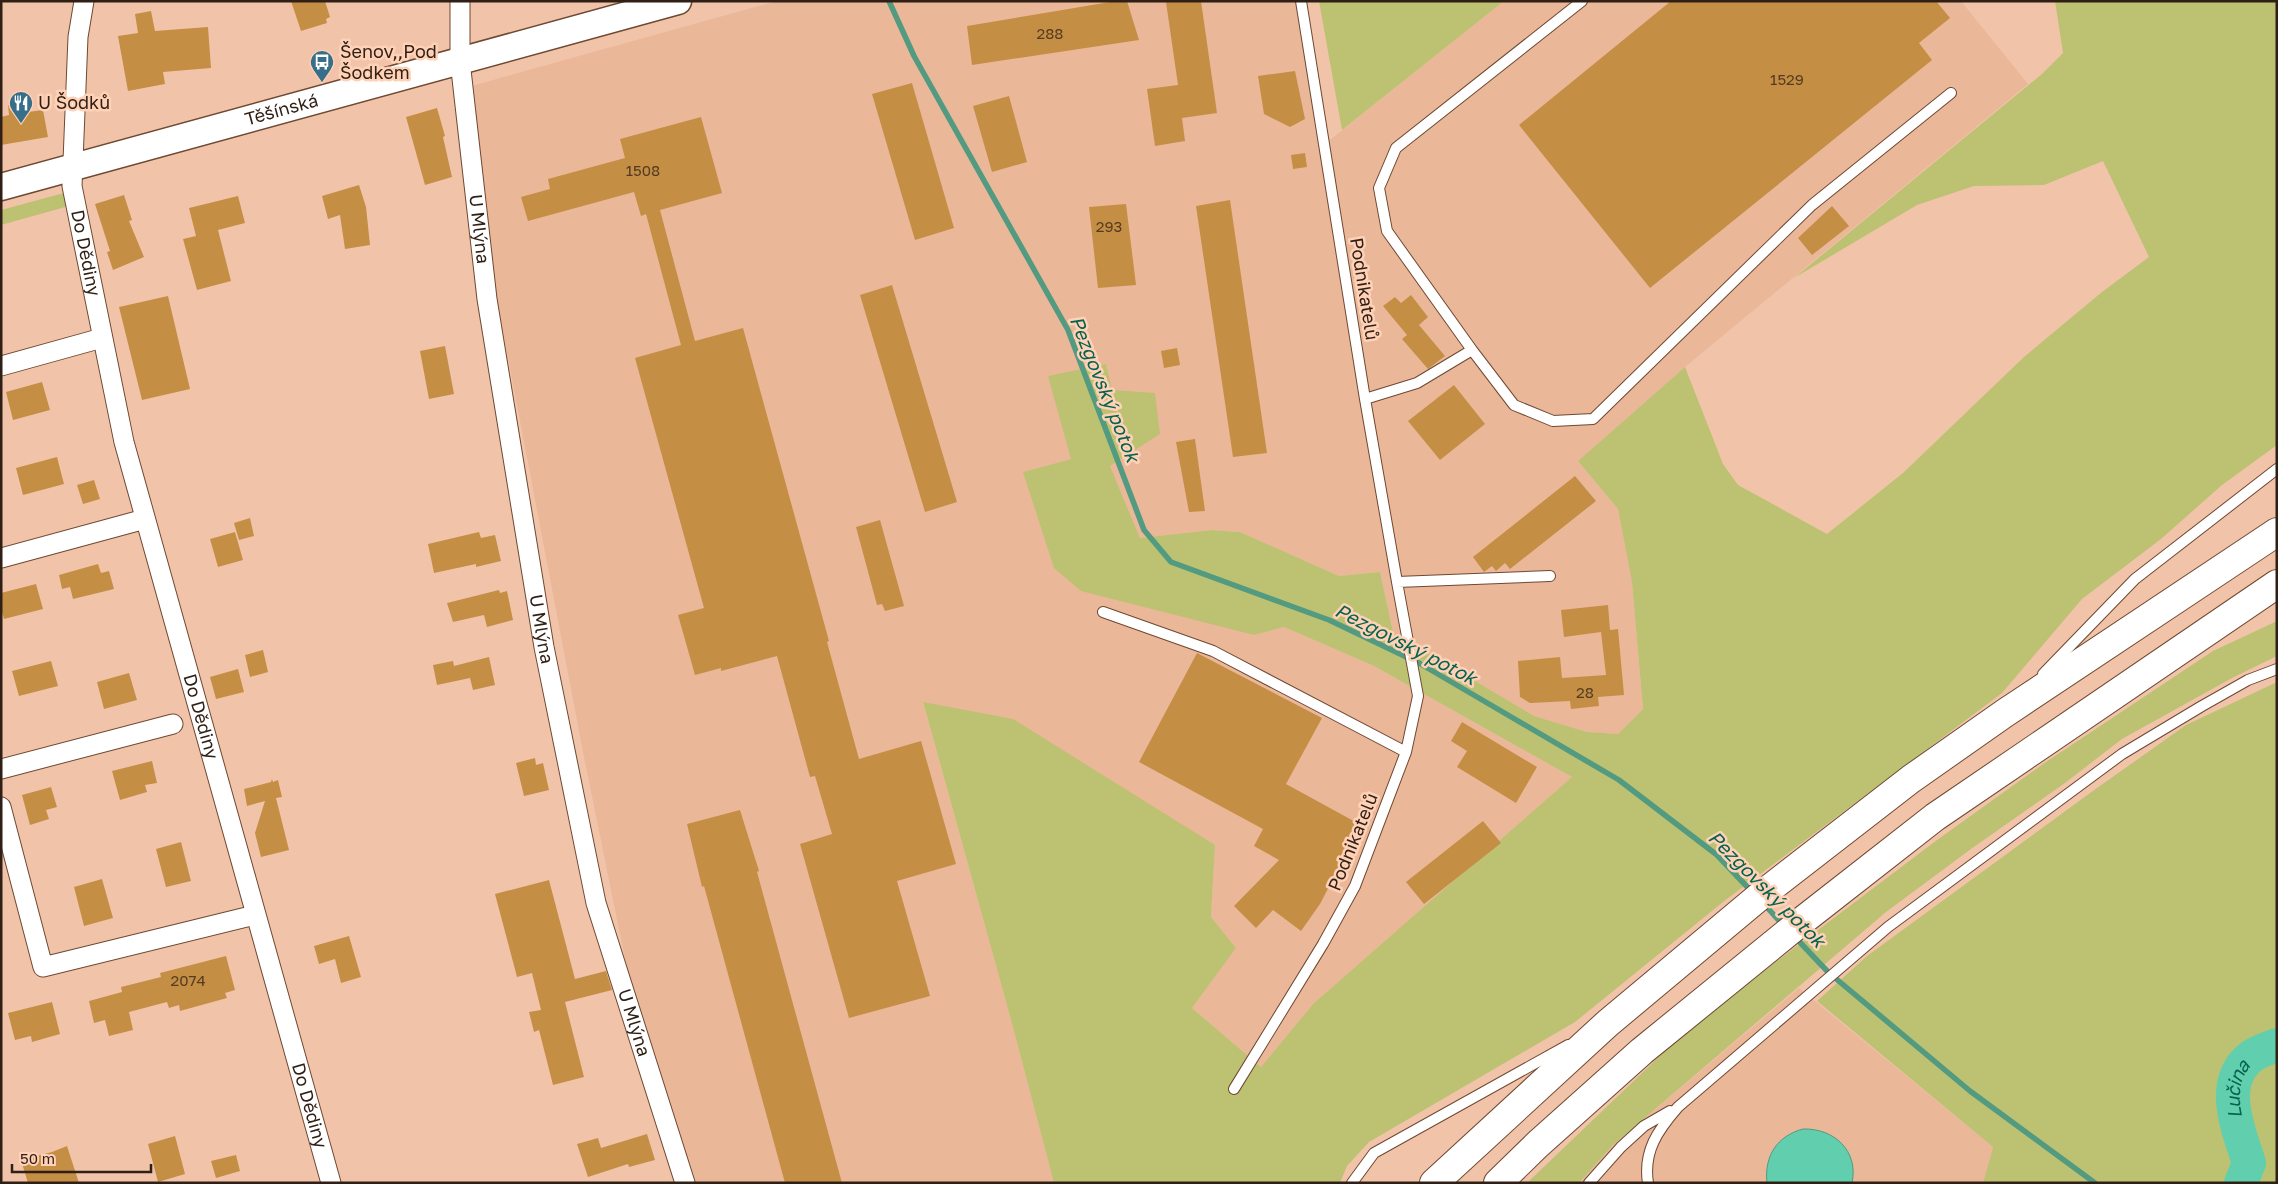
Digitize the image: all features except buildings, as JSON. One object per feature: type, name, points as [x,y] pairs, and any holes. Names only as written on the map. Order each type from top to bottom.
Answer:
[{"type":"highway","points":[[1434,1183],[1608,1023],[1760,896],[1911,779],[2005,713],[2277,532]]},
{"type":"highway","points":[[1498,1183],[1538,1144],[1642,1051],[1802,920],[1935,816],[2277,584]]},
{"type":"main road","name":"Těšínská","points":[[1,187],[678,1]]},
{"type":"street","name":"Do Dědiny","points":[[84,1],[78,37],[74,197],[102,338],[124,442],[331,1183]]},
{"type":"street","name":"U Mlýna","points":[[460,1],[460,61],[487,298],[544,647],[596,903],[685,1183]]},
{"type":"street","points":[[1,366],[102,338]]},
{"type":"street","points":[[1,558],[145,519]]},
{"type":"street","name":"Do Dědiny","points":[[1,769],[173,724]]},
{"type":"street","points":[[1,807],[43,967],[255,915]]},
{"type":"lane","name":"Podnikatelů","points":[[1234,1089],[1323,944],[1355,886],[1406,752],[1418,696],[1365,399],[1301,1]]},
{"type":"lane","points":[[1582,1],[1396,148],[1379,188],[1387,231],[1472,350],[1514,405],[1553,421],[1593,419],[1812,205],[1951,93]]},
{"type":"lane","points":[[1365,399],[1417,383],[1472,350]]},
{"type":"lane","points":[[2005,713],[2135,579],[2277,469]]},
{"type":"lane","points":[[1398,582],[1550,576]]},
{"type":"lane","points":[[2209,630],[2260,608]]},
{"type":"lane","points":[[1102,612],[1214,651],[1406,752]]},
{"type":"lane","points":[[1648,1183],[1646,1167],[1650,1148],[1664,1122],[1678,1107],[1888,927],[2114,760],[2248,680],[2277,669]]},
{"type":"lane","points":[[1352,1183],[1374,1153],[1608,1023]]},
{"type":"lane","points":[[1588,1183],[1621,1147],[1644,1126],[1678,1107]]},
{"type":"shaded area","points":[[777,1],[1301,1],[1325,144],[1504,1],[1961,1],[2028,84],[1685,367],[1578,461],[1618,509],[1632,582],[1643,709],[1618,734],[1587,732],[1534,716],[1393,632],[1380,572],[1339,576],[1240,532],[1212,530],[1140,538],[1110,466],[1127,454],[1071,459],[1023,472],[1254,635],[1284,627],[1374,666],[1572,777],[1313,1004],[1261,1067],[1192,1008],[1236,948],[1211,917],[1215,845],[923,703],[1010,1016],[1054,1183],[694,1183],[627,969],[583,752],[457,90]]},
{"type":"shaded area","points":[[1799,988],[1993,1147],[1983,1183],[1579,1183],[1613,1145]]},
{"type":"green space","points":[[1319,1],[1504,1],[1342,130]]},
{"type":"green space","points":[[2055,1],[2277,1],[2277,445],[2222,485],[2161,539],[2082,599],[2002,693],[1723,902],[1575,1022],[1369,1142],[1347,1166],[1340,1183],[1054,1183],[923,702],[1013,719],[1215,845],[1211,917],[1236,948],[1192,1008],[1261,1067],[1313,1004],[1572,777],[1374,666],[1284,627],[1254,635],[1081,591],[1054,568],[1023,472],[1071,459],[1048,376],[1106,364],[1112,390],[1155,393],[1160,434],[1110,466],[1140,538],[1212,530],[1240,532],[1339,576],[1380,572],[1393,632],[1534,716],[1587,732],[1618,734],[1643,709],[1632,582],[1618,509],[1578,461],[1685,367],[1723,464],[1738,485],[1827,534],[1903,473],[2024,357],[2102,292],[2149,257],[2103,161],[2044,185],[1974,186],[1917,205],[1794,278],[2042,74],[2063,53]]},
{"type":"green space","points":[[64,193],[69,206],[1,225],[1,210]]},
{"type":"green space","points":[[2277,621],[2277,656],[2232,678],[2122,739],[2065,783],[1886,912],[1613,1145],[1579,1183],[1527,1183],[1664,1052],[1748,983],[1937,840],[2043,764],[2213,651]]},
{"type":"green space","points":[[2277,682],[2277,1183],[1983,1183],[1993,1147],[1817,1001],[1867,956],[2186,725]]},
{"type":"water","points":[[1803,1129],[1825,1133],[1834,1137],[1842,1144],[1852,1161],[1852,1183],[1767,1183],[1768,1164],[1774,1148],[1786,1137]]},
{"type":"waterway","name":"Pezgovský potok","points":[[889,1],[914,56],[1068,330],[1144,530],[1171,562],[1329,620],[1419,663],[1619,780],[1717,855],[1753,893]]},
{"type":"waterway","name":"Pezgovský potok","points":[[1763,903],[1784,926]]},
{"type":"waterway","name":"Pezgovský potok","points":[[1794,936],[1828,972],[1970,1091],[2095,1183]]},
{"type":"waterway","name":"Lučina","points":[[2241,1183],[2249,1163],[2236,1122],[2233,1093],[2235,1079],[2241,1067],[2252,1056],[2277,1045]]},
{"type":"place","name":"Šenov,,Pod Šodkem","points":[[322,83]]},
{"type":"place","name":"U Šodků","points":[[21,124]]}]
